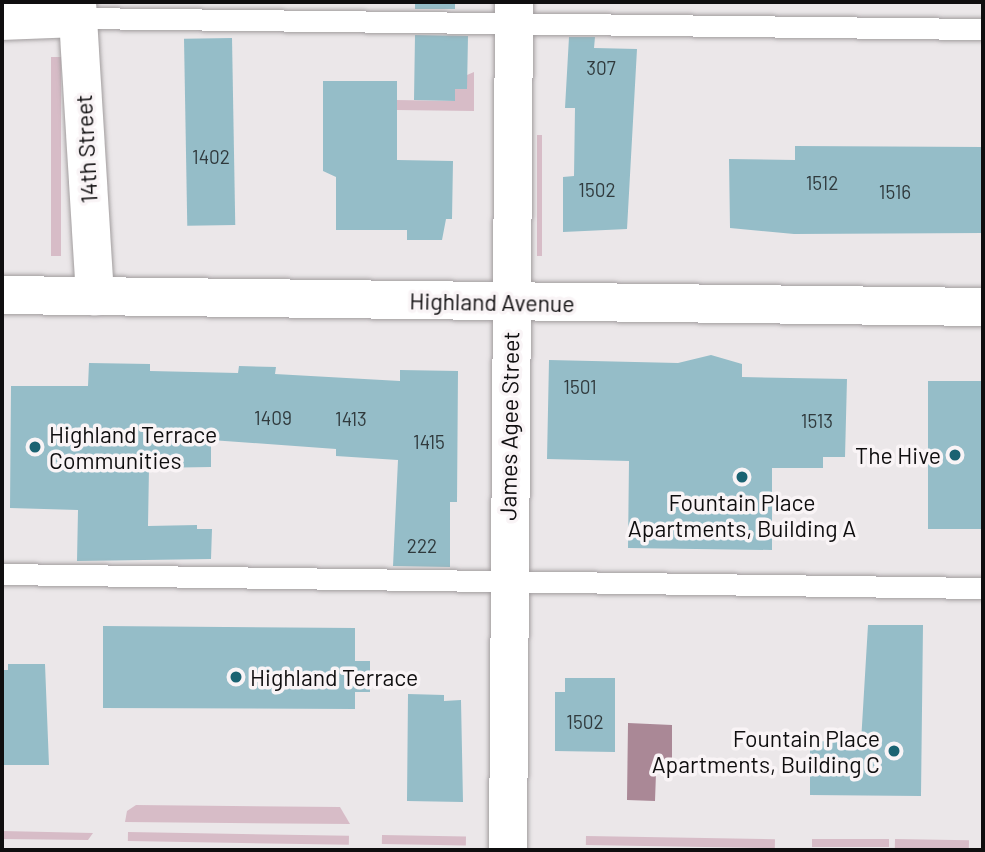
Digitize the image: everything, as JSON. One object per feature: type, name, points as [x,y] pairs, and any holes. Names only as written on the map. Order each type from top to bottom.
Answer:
[{"type":"street","points":[[2,21],[78,10]]},
{"type":"street","name":"14th Street","points":[[78,10],[95,296]]},
{"type":"street","name":"James Agee Street","points":[[508,850],[507,581],[514,11]]},
{"type":"street","name":"Highland Avenue","points":[[2,295],[983,307]]},
{"type":"lane","points":[[78,10],[514,11],[983,29]]},
{"type":"lane","points":[[2,574],[983,589]]},
{"type":"shaded area","points":[[51,57],[61,57],[61,256],[51,256]]},
{"type":"shaded area","points":[[474,72],[474,111],[397,110],[396,100],[455,101],[455,89],[467,89],[467,75]]},
{"type":"shaded area","points":[[537,135],[542,135],[542,256],[537,256]]},
{"type":"shaded area","points":[[628,723],[672,725],[672,765],[656,773],[655,801],[627,800]]},
{"type":"shaded area","points":[[136,805],[340,807],[350,824],[125,822],[127,811]]},
{"type":"shaded area","points":[[2,831],[93,833],[88,840],[2,839]]},
{"type":"shaded area","points":[[128,832],[349,836],[349,845],[128,841]]},
{"type":"shaded area","points":[[382,835],[466,836],[466,845],[382,844]]},
{"type":"shaded area","points":[[586,836],[775,839],[775,848],[586,845]]},
{"type":"shaded area","points":[[812,839],[889,839],[889,847],[812,847]]},
{"type":"shaded area","points":[[895,839],[969,840],[969,849],[895,848]]},
{"type":"building","points":[[415,2],[455,2],[455,9],[415,9]]},
{"type":"building","points":[[415,35],[468,36],[467,89],[455,89],[455,101],[414,100]]},
{"type":"building","points":[[569,37],[595,37],[594,48],[637,49],[627,229],[563,232],[563,177],[574,176],[575,108],[565,108]]},
{"type":"building","points":[[232,38],[235,225],[187,226],[184,39]]},
{"type":"building","points":[[323,81],[397,81],[397,160],[453,161],[452,219],[446,219],[442,240],[407,240],[407,230],[336,230],[336,177],[323,171]]},
{"type":"building","points":[[795,146],[983,147],[983,233],[794,234],[730,228],[729,159],[795,160]]},
{"type":"building","points":[[711,355],[742,364],[742,377],[847,379],[845,457],[823,457],[823,468],[772,468],[772,550],[628,548],[629,461],[547,459],[549,360],[678,363]]},
{"type":"building","points":[[89,363],[150,364],[150,371],[238,373],[239,366],[276,367],[275,374],[400,381],[400,370],[458,371],[457,502],[450,502],[450,567],[393,566],[398,460],[336,456],[336,449],[211,440],[211,467],[149,468],[148,526],[197,525],[197,529],[212,529],[211,559],[77,561],[78,510],[10,508],[11,386],[88,386]]},
{"type":"building","name":"The Hive","points":[[928,381],[983,381],[983,529],[928,529]]},
{"type":"building","name":"Fountain Place Apartments, Building C","points":[[868,625],[923,625],[921,796],[810,795],[810,741],[861,742]]},
{"type":"building","name":"Highland Terrace","points":[[103,626],[355,628],[355,661],[370,661],[370,692],[355,692],[355,709],[103,708]]},
{"type":"building","points":[[8,664],[45,664],[49,765],[2,765],[2,670],[8,670]]},
{"type":"building","points":[[565,678],[615,678],[615,752],[555,751],[555,692],[565,692]]},
{"type":"building","points":[[408,694],[444,695],[444,701],[461,700],[463,802],[407,801]]},
{"type":"place","name":"Highland Terrace Communities","points":[[35,447]]},
{"type":"place","name":"The Hive","points":[[955,455]]},
{"type":"place","name":"Fountain Place Apartments, Building A","points":[[742,477]]},
{"type":"place","name":"Highland Terrace","points":[[236,677]]},
{"type":"place","name":"Fountain Place Apartments, Building C","points":[[894,751]]}]
